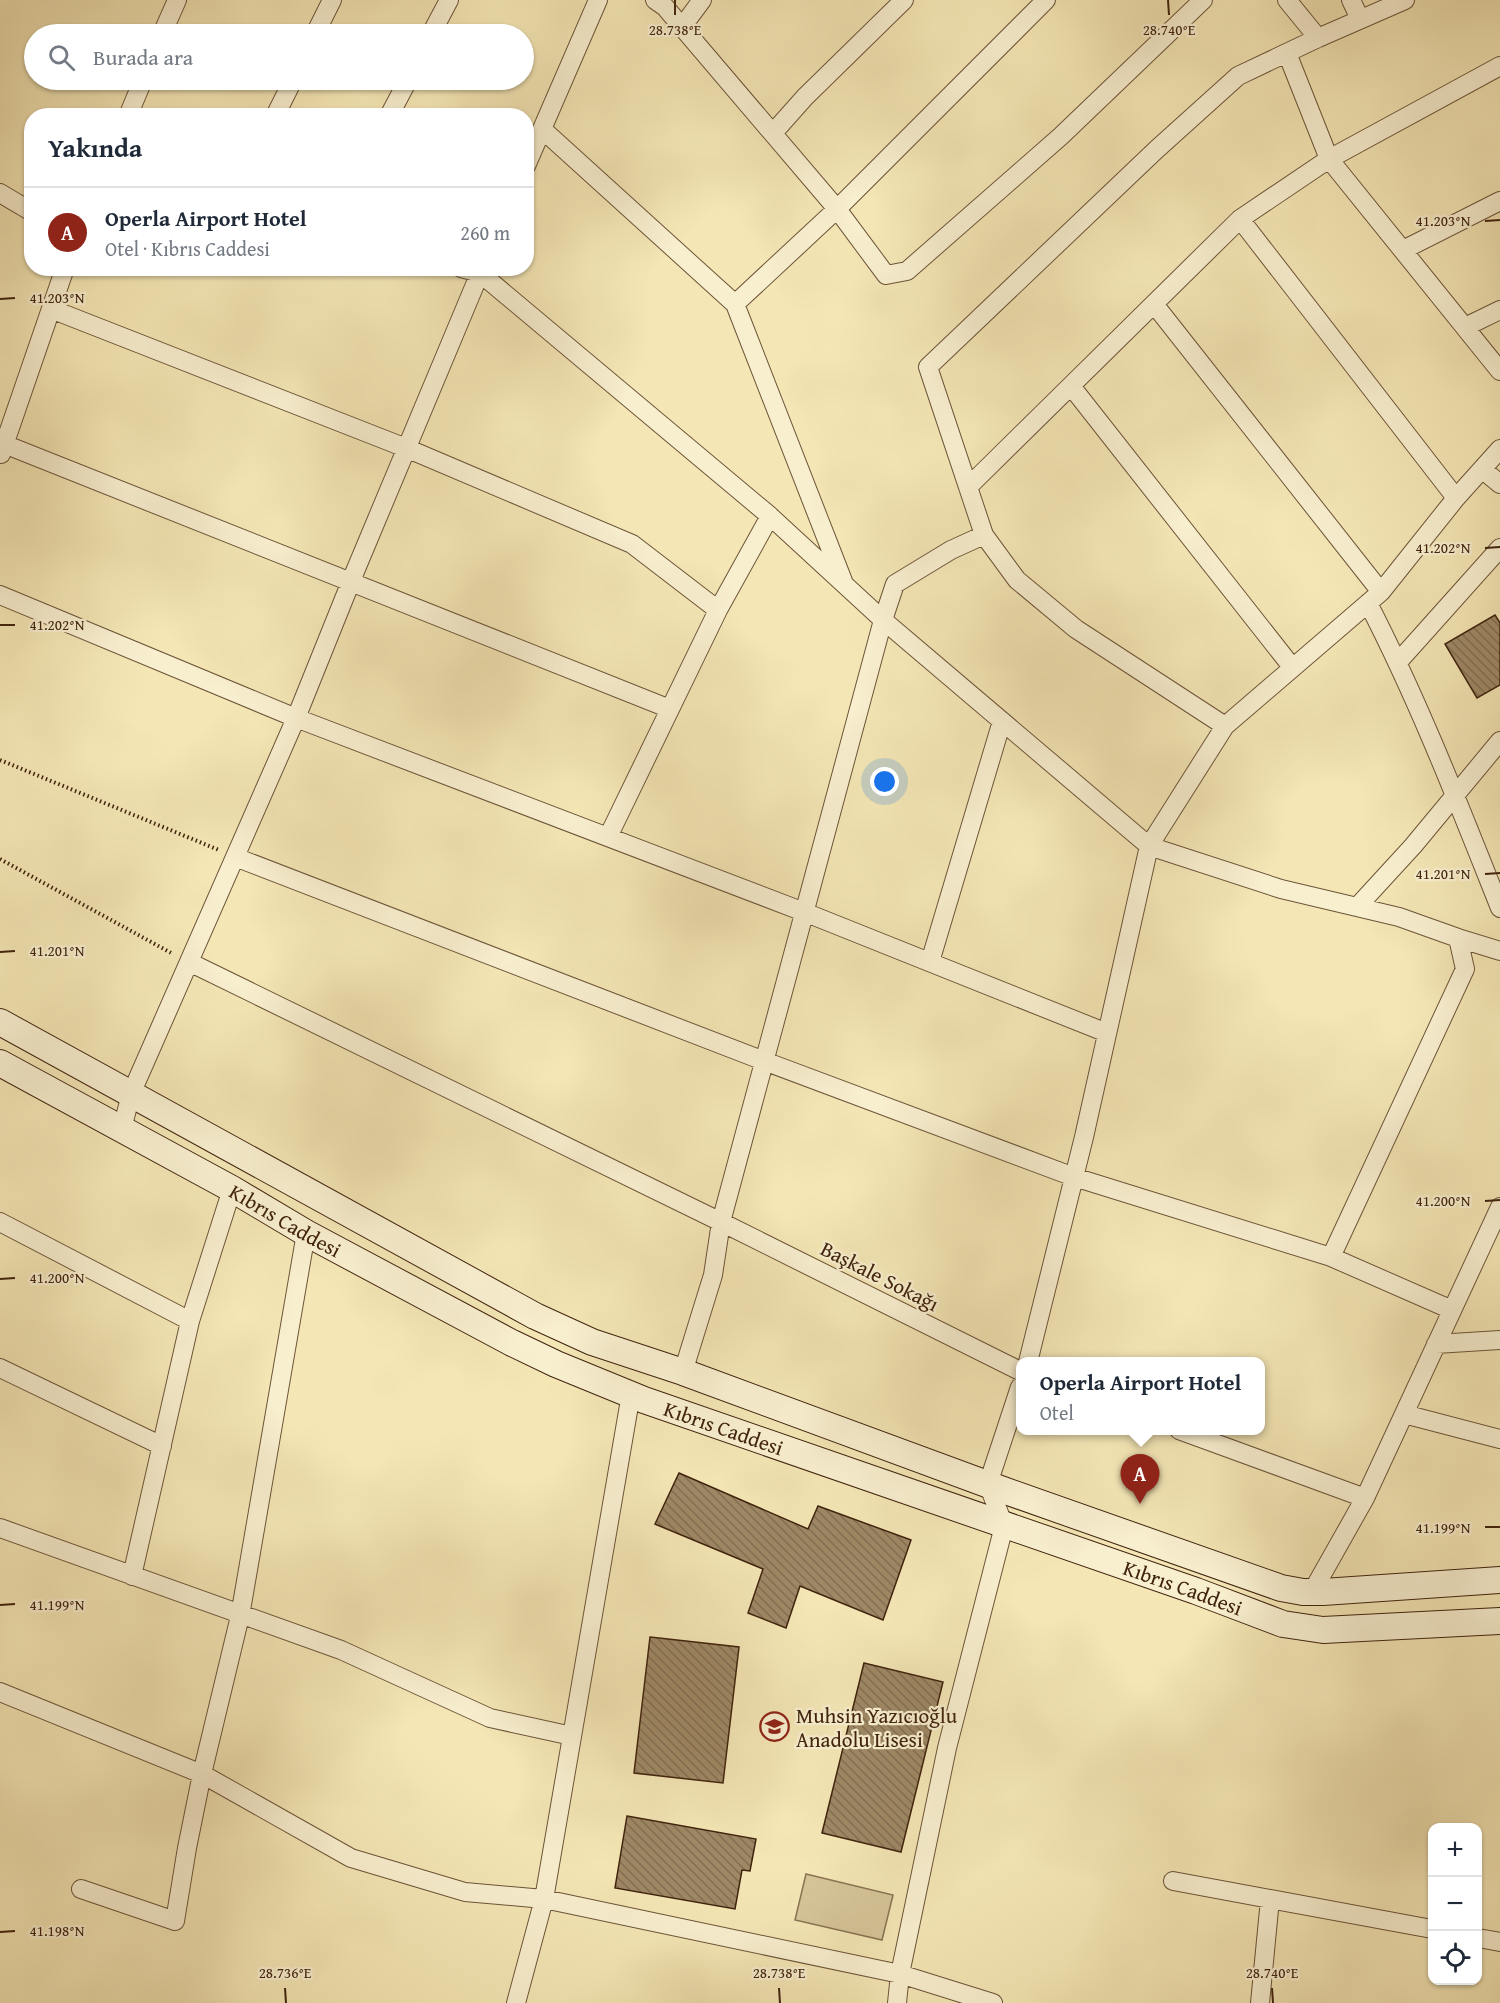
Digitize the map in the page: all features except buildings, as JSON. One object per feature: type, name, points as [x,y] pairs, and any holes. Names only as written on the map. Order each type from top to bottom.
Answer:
[{"type":"main road","points":[[0,1022],[535,1316],[592,1342],[683,1372],[1281,1588],[1303,1593],[1500,1580]]},
{"type":"main road","name":"Kıbrıs Caddesi","points":[[0,1063],[232,1189],[306,1233],[512,1343],[632,1395],[1196,1591],[1283,1624],[1323,1630],[1500,1621]]},
{"type":"street","points":[[166,24],[177,0]]},
{"type":"street","points":[[320,24],[332,0]]},
{"type":"street","points":[[436,24],[449,0]]},
{"type":"street","points":[[534,148],[598,0]]},
{"type":"street","points":[[655,0],[665,7],[837,208],[886,275],[907,271],[1061,136],[1203,0]]},
{"type":"street","points":[[682,27],[702,0]]},
{"type":"street","points":[[772,133],[805,97],[904,0]]},
{"type":"street","points":[[735,304],[837,208],[1046,0]]},
{"type":"street","points":[[1287,0],[1318,38]]},
{"type":"street","points":[[1351,0],[1360,20]]},
{"type":"street","points":[[1225,726],[1076,629],[1017,580],[984,535],[928,367],[1238,76],[1405,0]]},
{"type":"street","points":[[1287,53],[1329,159],[1500,371]]},
{"type":"street","points":[[968,487],[1240,219],[1329,159],[1500,66]]},
{"type":"street","points":[[131,108],[139,90]]},
{"type":"street","points":[[279,108],[288,90]]},
{"type":"street","points":[[393,108],[403,90]]},
{"type":"street","points":[[542,129],[735,304],[845,585]]},
{"type":"street","points":[[0,194],[24,208]]},
{"type":"street","points":[[1402,250],[1500,201]]},
{"type":"street","points":[[1240,219],[1456,498]]},
{"type":"street","points":[[62,276],[2,450],[351,582],[670,709]]},
{"type":"street","points":[[122,1129],[131,1094],[296,718],[479,276]]},
{"type":"street","points":[[487,276],[770,516],[883,620],[1149,846],[1281,889],[1399,917],[1500,951]]},
{"type":"street","points":[[1154,304],[1374,597],[1398,662],[1499,899]]},
{"type":"street","points":[[51,309],[406,448],[632,544],[718,610]]},
{"type":"street","points":[[1465,327],[1500,310]]},
{"type":"street","points":[[1071,386],[1292,668]]},
{"type":"street","points":[[1029,1357],[1074,1177],[1149,846],[1225,726],[1374,597],[1500,449]]},
{"type":"street","points":[[1482,469],[1500,484]]},
{"type":"street","points":[[608,837],[718,610],[770,516]]},
{"type":"street","points":[[683,1372],[713,1275],[721,1222],[883,620],[895,584],[951,550],[984,535]]},
{"type":"street","points":[[1398,662],[1500,548]]},
{"type":"street","points":[[0,595],[296,718],[804,912],[1107,1033]]},
{"type":"street","points":[[930,962],[1002,721]]},
{"type":"street","points":[[1357,907],[1413,846],[1500,741]]},
{"type":"street","points":[[235,857],[764,1061],[1074,1177],[1331,1257],[1452,1310]]},
{"type":"street","points":[[1331,1257],[1465,969],[1458,938]]},
{"type":"street","name":"Başkale Sokağı","points":[[189,962],[1016,1369]]},
{"type":"street","points":[[132,1576],[190,1321],[232,1189]]},
{"type":"street","points":[[1312,1592],[1365,1498],[1452,1310],[1494,1233],[1500,1207]]},
{"type":"street","points":[[0,1222],[190,1321]]},
{"type":"street","points":[[81,1889],[175,1921],[202,1774],[240,1616],[306,1233]]},
{"type":"street","points":[[1436,1344],[1500,1340]]},
{"type":"street","points":[[0,1368],[162,1446]]},
{"type":"street","points":[[516,2003],[544,1899],[632,1395]]},
{"type":"street","points":[[897,2003],[900,1974],[947,1748],[1004,1526],[988,1484],[1016,1400]]},
{"type":"street","points":[[1404,1414],[1500,1439]]},
{"type":"street","points":[[1190,1435],[1365,1498]]},
{"type":"street","points":[[0,1528],[240,1616],[341,1650],[490,1718],[572,1736]]},
{"type":"street","points":[[0,1692],[202,1774],[351,1858],[465,1892],[544,1899],[900,1974],[993,2003]]},
{"type":"street","points":[[1173,1881],[1428,1928]]},
{"type":"street","points":[[1260,2003],[1270,1899]]},
{"type":"street","points":[[1482,1939],[1500,1942]]},
{"type":"path","points":[[0,760],[235,857]]},
{"type":"path","points":[[0,859],[189,962]]},
{"type":"shaded area","points":[[806,1874],[893,1895],[882,1940],[795,1920]]},
{"type":"place","name":"Operla Airport Hotel","points":[[1140,1504]]},
{"type":"place","name":"Muhsin Yazıcıoğlu Anadolu Lisesi","points":[[775,1727]]}]
